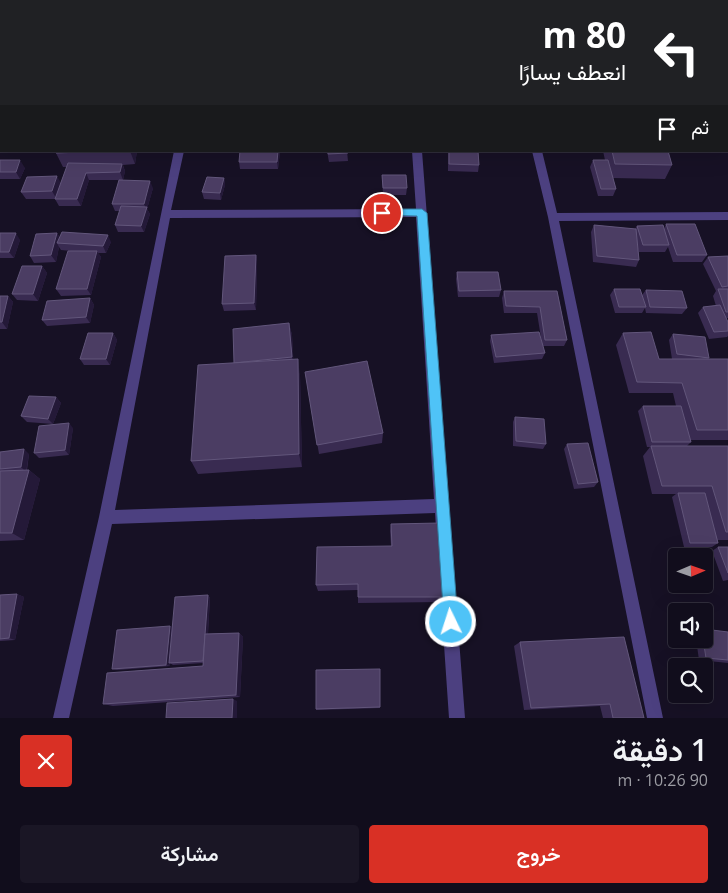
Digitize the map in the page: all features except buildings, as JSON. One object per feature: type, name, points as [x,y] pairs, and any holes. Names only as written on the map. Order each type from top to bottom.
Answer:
[{"type":"street","points":[[61,718],[106,517],[165,214],[180,152]]},
{"type":"street","points":[[417,152],[458,718]]},
{"type":"street","points":[[537,152],[553,217],[655,718]]},
{"type":"street","points":[[165,214],[422,213]]},
{"type":"street","points":[[553,217],[728,216]]},
{"type":"street","points":[[106,517],[443,506]]},
{"type":"route","points":[[382,213],[422,213],[451,622]]}]
